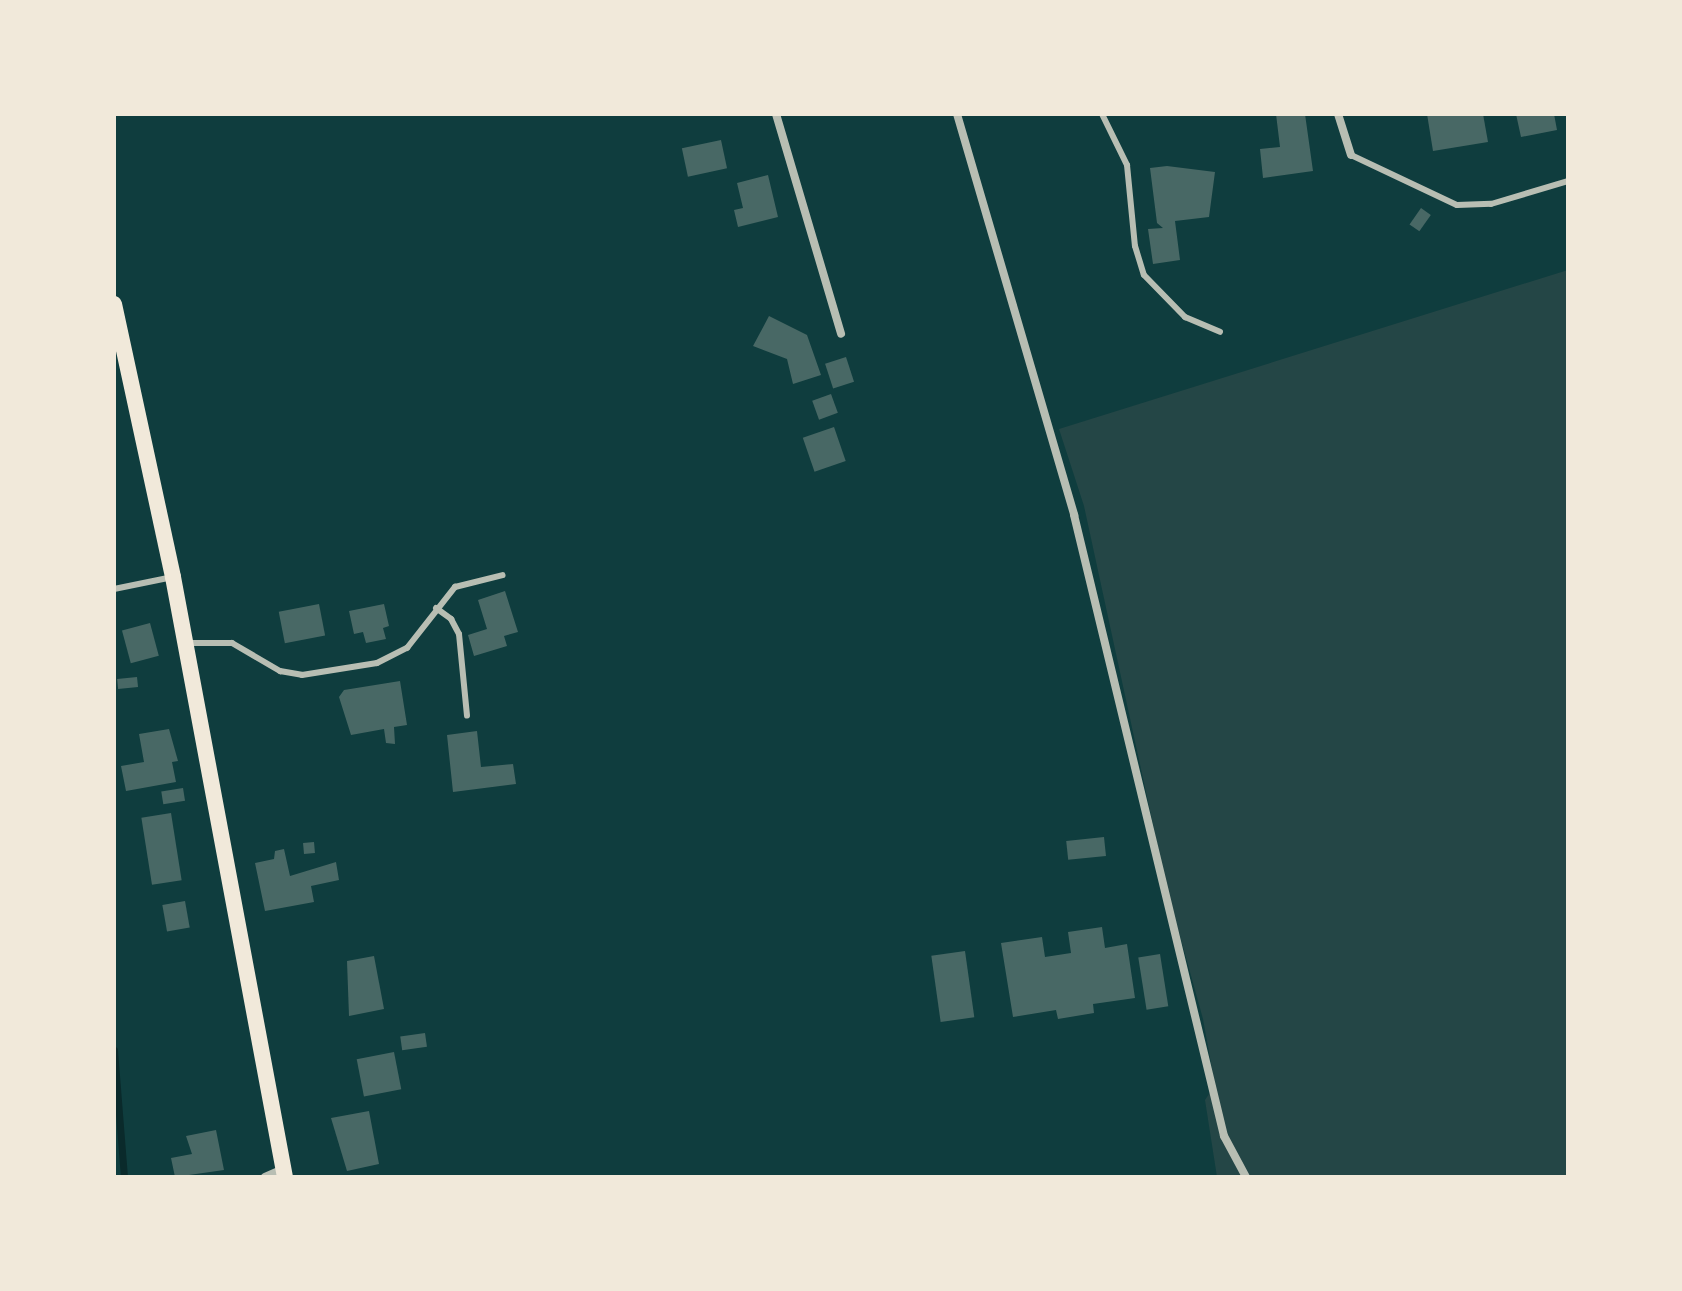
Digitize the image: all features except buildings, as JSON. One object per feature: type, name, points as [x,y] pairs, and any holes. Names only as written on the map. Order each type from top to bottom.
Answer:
[{"type":"main road","points":[[114,304],[186,643],[284,1173]]},
{"type":"street","points":[[776,114],[841,334]]},
{"type":"street","points":[[957,114],[1074,515],[1224,1136],[1246,1177]]},
{"type":"street","points":[[1338,114],[1351,155]]},
{"type":"street","points":[[265,1177],[284,1173]]},
{"type":"lane","points":[[1102,114],[1127,165],[1135,246],[1144,275],[1185,317],[1220,332]]},
{"type":"lane","points":[[1351,155],[1457,205],[1491,204],[1568,181]]},
{"type":"lane","points":[[186,643],[232,643],[280,671],[302,675],[396,655],[455,587],[503,575]]},
{"type":"lane","points":[[114,589],[173,577]]},
{"type":"lane","points":[[436,608],[451,619],[459,634],[467,716]]},
{"type":"shaded area","points":[[1568,270],[1568,1177],[1217,1177],[1205,1100],[1215,1085],[1203,1019],[1167,889],[1084,506],[1059,429]]},
{"type":"waterway","points":[[114,1050],[124,1177]]}]
